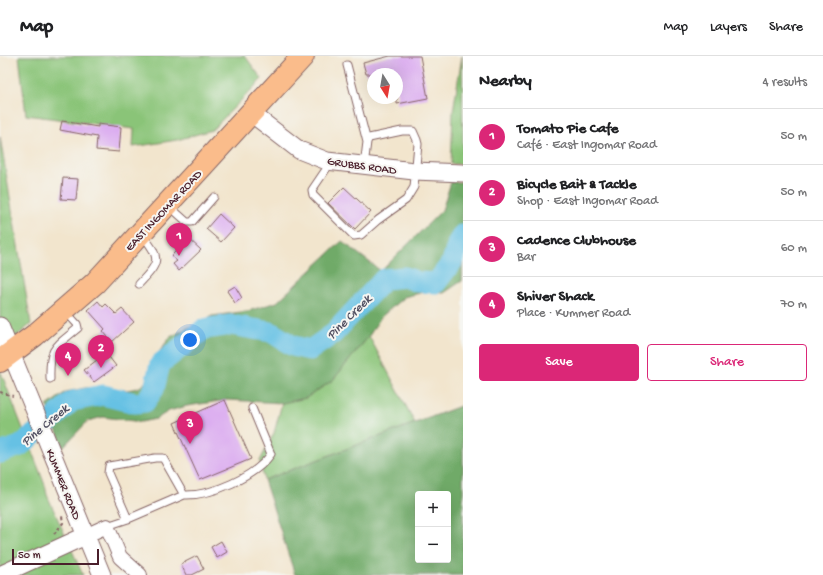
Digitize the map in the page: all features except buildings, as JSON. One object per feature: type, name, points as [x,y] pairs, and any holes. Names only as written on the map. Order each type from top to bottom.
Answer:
[{"type":"main road","name":"EAST INGOMAR ROAD","points":[[6,357],[65,310],[95,283],[303,56]]},
{"type":"street","name":"GRUBBS ROAD","points":[[251,113],[299,150],[331,162],[414,172],[458,173]]},
{"type":"street","name":"KUMMER ROAD","points":[[0,326],[6,357],[36,413],[102,575]]},
{"type":"street","points":[[0,574],[107,526],[120,557],[140,575]]},
{"type":"lane","points":[[347,65],[367,142],[364,166]]},
{"type":"lane","points":[[331,162],[312,190],[313,195],[354,236],[360,235],[406,200],[414,187],[414,172],[418,140],[413,131],[402,131],[372,137],[367,142]]},
{"type":"lane","points":[[168,205],[188,222],[192,222],[214,197]]},
{"type":"lane","points":[[139,284],[154,268],[157,258],[154,250],[141,234]]},
{"type":"lane","points":[[50,379],[50,360],[55,348],[78,328],[77,324],[65,310]]},
{"type":"lane","points":[[107,526],[128,519],[184,495],[198,496],[234,482],[265,462],[271,454],[252,408]]},
{"type":"lane","points":[[128,519],[108,473],[109,466],[155,458],[164,458],[184,495]]},
{"type":"path","points":[[50,538],[63,523],[61,513]]},
{"type":"green space","points":[[19,56],[245,56],[262,79],[212,130],[177,140],[133,147],[134,129],[26,115]]},
{"type":"green space","points":[[462,56],[463,164],[451,164],[453,111]]},
{"type":"green space","points":[[0,137],[31,324],[0,350]]},
{"type":"green space","points":[[451,182],[463,182],[462,281],[444,293],[424,292],[404,297],[381,317],[369,336],[333,380],[306,398],[282,403],[227,400],[187,406],[169,411],[156,419],[141,422],[103,417],[88,421],[63,447],[47,406],[66,392],[85,388],[127,390],[138,388],[145,383],[155,358],[170,337],[212,316],[248,311],[277,302],[342,241],[381,271],[442,210]]},
{"type":"green space","points":[[369,336],[415,423],[264,480],[260,461],[274,433],[282,403],[306,398],[333,380]]},
{"type":"green space","points":[[0,370],[45,485],[47,495],[83,575],[0,575]]},
{"type":"green space","points":[[463,405],[463,575],[295,575],[264,480]]},
{"type":"waterway","name":"Pine Creek","points":[[0,453],[20,446],[72,401],[103,395],[135,403],[145,402],[154,389],[160,364],[204,329],[231,325],[271,332],[293,346],[310,350],[333,334],[384,279],[405,277],[418,282],[436,283],[452,262],[458,242],[463,234]]},
{"type":"place","name":"Tomato Pie Cafe","points":[[179,256]]},
{"type":"place","name":"Bicycle Bait & Tackle","points":[[101,368]]},
{"type":"place","name":"Shiver Shack","points":[[68,376]]},
{"type":"place","name":"Cadence Clubhouse","points":[[190,444]]}]
